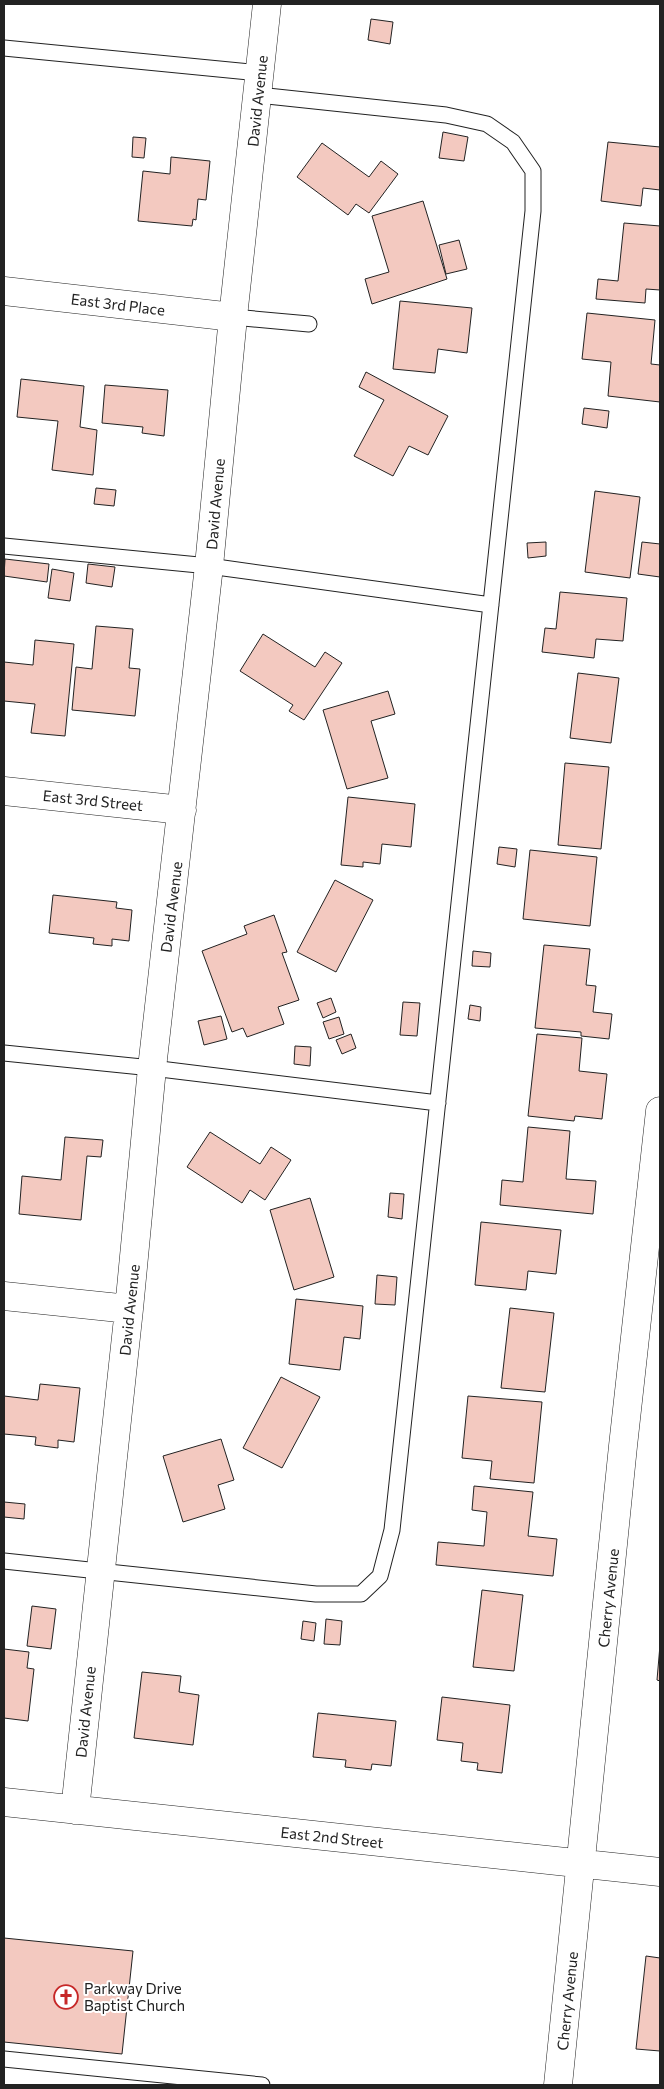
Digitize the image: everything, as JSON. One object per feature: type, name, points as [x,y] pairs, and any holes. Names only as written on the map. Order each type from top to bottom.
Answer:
[{"type":"street","name":"David Avenue","points":[[75,1810],[129,1309],[152,1068],[209,566],[266,4]]},
{"type":"street","name":"East 3rd Place","points":[[4,291],[233,317]]},
{"type":"street","name":"East 3rd Street","points":[[4,791],[182,810]]},
{"type":"street","name":"Cherry Avenue","points":[[558,2085],[623,1446],[660,1111]]},
{"type":"street","points":[[4,1296],[129,1309]]},
{"type":"street","name":"East 2nd Street","points":[[4,1802],[660,1872]]},
{"type":"lane","points":[[4,48],[259,84],[446,115],[488,124],[514,142],[533,171],[533,211],[392,1530],[380,1576],[361,1594],[316,1594],[4,1561]]},
{"type":"lane","points":[[233,317],[310,324]]},
{"type":"lane","points":[[4,546],[209,566],[491,605]]},
{"type":"lane","points":[[4,1053],[152,1068],[438,1103]]},
{"type":"lane","points":[[4,2059],[262,2085]]},
{"type":"building","points":[[371,19],[393,22],[390,44],[368,40]]},
{"type":"building","points":[[443,132],[468,137],[464,161],[439,158]]},
{"type":"building","points":[[133,137],[146,138],[144,158],[132,157]]},
{"type":"building","points":[[608,142],[660,147],[660,190],[643,188],[641,206],[601,201]]},
{"type":"building","points":[[322,143],[369,177],[381,161],[398,174],[369,213],[356,204],[348,215],[297,177]]},
{"type":"building","points":[[171,157],[210,161],[206,200],[198,199],[196,220],[193,219],[192,226],[138,221],[143,171],[170,174]]},
{"type":"building","points":[[423,201],[447,279],[372,304],[365,279],[389,272],[372,216]]},
{"type":"building","points":[[624,223],[660,226],[660,290],[646,289],[645,303],[596,299],[598,279],[618,281]]},
{"type":"building","points":[[459,240],[467,269],[446,274],[439,245]]},
{"type":"building","points":[[400,301],[472,308],[467,353],[438,349],[435,373],[393,369]]},
{"type":"building","points":[[587,313],[655,320],[651,364],[660,365],[660,402],[608,396],[611,362],[582,359]]},
{"type":"building","points":[[366,372],[448,416],[428,455],[409,446],[393,476],[354,456],[384,400],[359,387]]},
{"type":"building","points":[[21,379],[84,386],[80,427],[97,430],[93,475],[52,470],[58,421],[17,417]]},
{"type":"building","points":[[105,385],[168,390],[164,436],[142,433],[143,427],[102,423]]},
{"type":"building","points":[[584,408],[609,411],[607,428],[582,424]]},
{"type":"building","points":[[96,488],[116,490],[114,506],[94,504]]},
{"type":"building","points":[[595,491],[640,497],[630,578],[585,572]]},
{"type":"building","points":[[546,542],[546,556],[528,558],[527,543]]},
{"type":"building","points":[[642,542],[660,544],[660,577],[638,574]]},
{"type":"building","points":[[5,559],[49,564],[47,582],[4,576]]},
{"type":"building","points":[[88,564],[115,567],[112,587],[86,583]]},
{"type":"building","points":[[52,569],[74,573],[70,601],[48,598]]},
{"type":"building","points":[[560,592],[627,598],[623,641],[596,639],[594,658],[542,652],[545,628],[556,629]]},
{"type":"building","points":[[96,626],[133,629],[129,668],[140,669],[135,716],[72,710],[76,667],[92,669]]},
{"type":"building","points":[[263,634],[315,667],[325,652],[342,663],[304,720],[289,711],[293,705],[240,671]]},
{"type":"building","points":[[35,640],[74,644],[65,736],[31,733],[35,704],[4,701],[4,662],[33,665]]},
{"type":"building","points":[[578,673],[619,678],[611,743],[570,738]]},
{"type":"building","points":[[388,691],[395,714],[371,721],[388,778],[347,789],[323,710]]},
{"type":"building","points":[[565,763],[609,767],[601,849],[558,845]]},
{"type":"building","points":[[348,797],[415,804],[411,847],[382,844],[380,864],[363,862],[363,867],[341,865]]},
{"type":"building","points":[[499,847],[517,849],[515,867],[497,864]]},
{"type":"building","points":[[530,850],[597,857],[590,926],[523,919]]},
{"type":"building","points":[[335,880],[373,900],[336,972],[297,952]]},
{"type":"building","points":[[53,895],[117,902],[116,908],[132,910],[129,941],[112,939],[112,946],[93,944],[94,938],[49,933]]},
{"type":"building","points":[[274,915],[287,952],[282,953],[299,1000],[278,1007],[284,1024],[247,1037],[243,1028],[232,1032],[202,951],[247,934],[244,926]]},
{"type":"building","points":[[544,945],[590,949],[586,985],[596,986],[593,1012],[612,1014],[609,1039],[581,1036],[581,1032],[535,1028]]},
{"type":"building","points":[[473,951],[491,953],[490,967],[472,966]]},
{"type":"building","points":[[331,998],[336,1012],[323,1018],[317,1003]]},
{"type":"building","points":[[403,1002],[420,1003],[417,1036],[400,1035]]},
{"type":"building","points":[[470,1005],[481,1007],[480,1021],[468,1019]]},
{"type":"building","points":[[221,1016],[227,1039],[204,1045],[198,1021]]},
{"type":"building","points":[[339,1017],[344,1034],[329,1039],[323,1022]]},
{"type":"building","points":[[351,1034],[356,1048],[342,1054],[336,1040]]},
{"type":"building","points":[[537,1034],[582,1038],[579,1071],[607,1074],[602,1119],[575,1116],[574,1121],[528,1116]]},
{"type":"building","points":[[295,1046],[311,1047],[310,1066],[294,1064]]},
{"type":"building","points":[[528,1127],[570,1131],[566,1179],[596,1181],[593,1214],[500,1205],[502,1180],[523,1182]]},
{"type":"building","points":[[210,1132],[260,1164],[271,1147],[291,1160],[265,1200],[250,1190],[242,1203],[187,1167]]},
{"type":"building","points":[[65,1137],[103,1140],[101,1157],[87,1156],[81,1220],[19,1214],[22,1176],[61,1180]]},
{"type":"building","points":[[390,1193],[404,1194],[402,1219],[388,1217]]},
{"type":"building","points":[[310,1198],[334,1277],[294,1290],[270,1210]]},
{"type":"building","points":[[481,1222],[561,1230],[556,1274],[528,1271],[526,1290],[475,1285]]},
{"type":"building","points":[[377,1275],[397,1277],[395,1305],[375,1304]]},
{"type":"building","points":[[296,1299],[363,1306],[360,1339],[344,1337],[340,1370],[289,1364]]},
{"type":"building","points":[[510,1308],[554,1313],[545,1392],[501,1388]]},
{"type":"building","points":[[281,1377],[320,1397],[282,1468],[243,1448]]},
{"type":"building","points":[[40,1384],[80,1388],[74,1442],[58,1440],[58,1448],[35,1445],[36,1437],[4,1434],[4,1396],[38,1400]]},
{"type":"building","points":[[468,1396],[542,1402],[534,1483],[490,1479],[492,1461],[462,1458]]},
{"type":"building","points":[[221,1439],[234,1480],[218,1485],[225,1509],[183,1522],[163,1456]]},
{"type":"building","points":[[474,1486],[533,1492],[528,1536],[557,1539],[553,1576],[436,1565],[438,1542],[484,1546],[487,1512],[472,1510]]},
{"type":"building","points":[[4,1502],[25,1504],[24,1519],[4,1517]]},
{"type":"building","points":[[482,1590],[523,1595],[514,1671],[473,1667]]},
{"type":"building","points":[[32,1606],[56,1609],[51,1649],[27,1646]]},
{"type":"building","points":[[326,1619],[342,1621],[340,1645],[324,1644]]},
{"type":"building","points":[[303,1621],[316,1623],[314,1641],[301,1639]]},
{"type":"building","points":[[660,1645],[660,1681],[657,1680]]},
{"type":"building","points":[[4,1649],[29,1652],[27,1668],[34,1669],[28,1721],[4,1718]]},
{"type":"building","points":[[142,1672],[181,1676],[179,1692],[199,1695],[193,1745],[134,1738]]},
{"type":"building","points":[[442,1697],[510,1705],[502,1773],[477,1770],[478,1763],[461,1761],[463,1743],[437,1740]]},
{"type":"building","points":[[318,1713],[396,1721],[391,1766],[372,1764],[371,1770],[345,1767],[346,1760],[313,1757]]},
{"type":"building","name":"Parkway Drive Baptist Church","points":[[4,1938],[133,1951],[122,2054],[4,2042]]},
{"type":"building","points":[[646,1956],[660,1958],[660,2051],[636,2049]]},
{"type":"place","name":"Parkway Drive Baptist Church","points":[[66,1997]]}]
